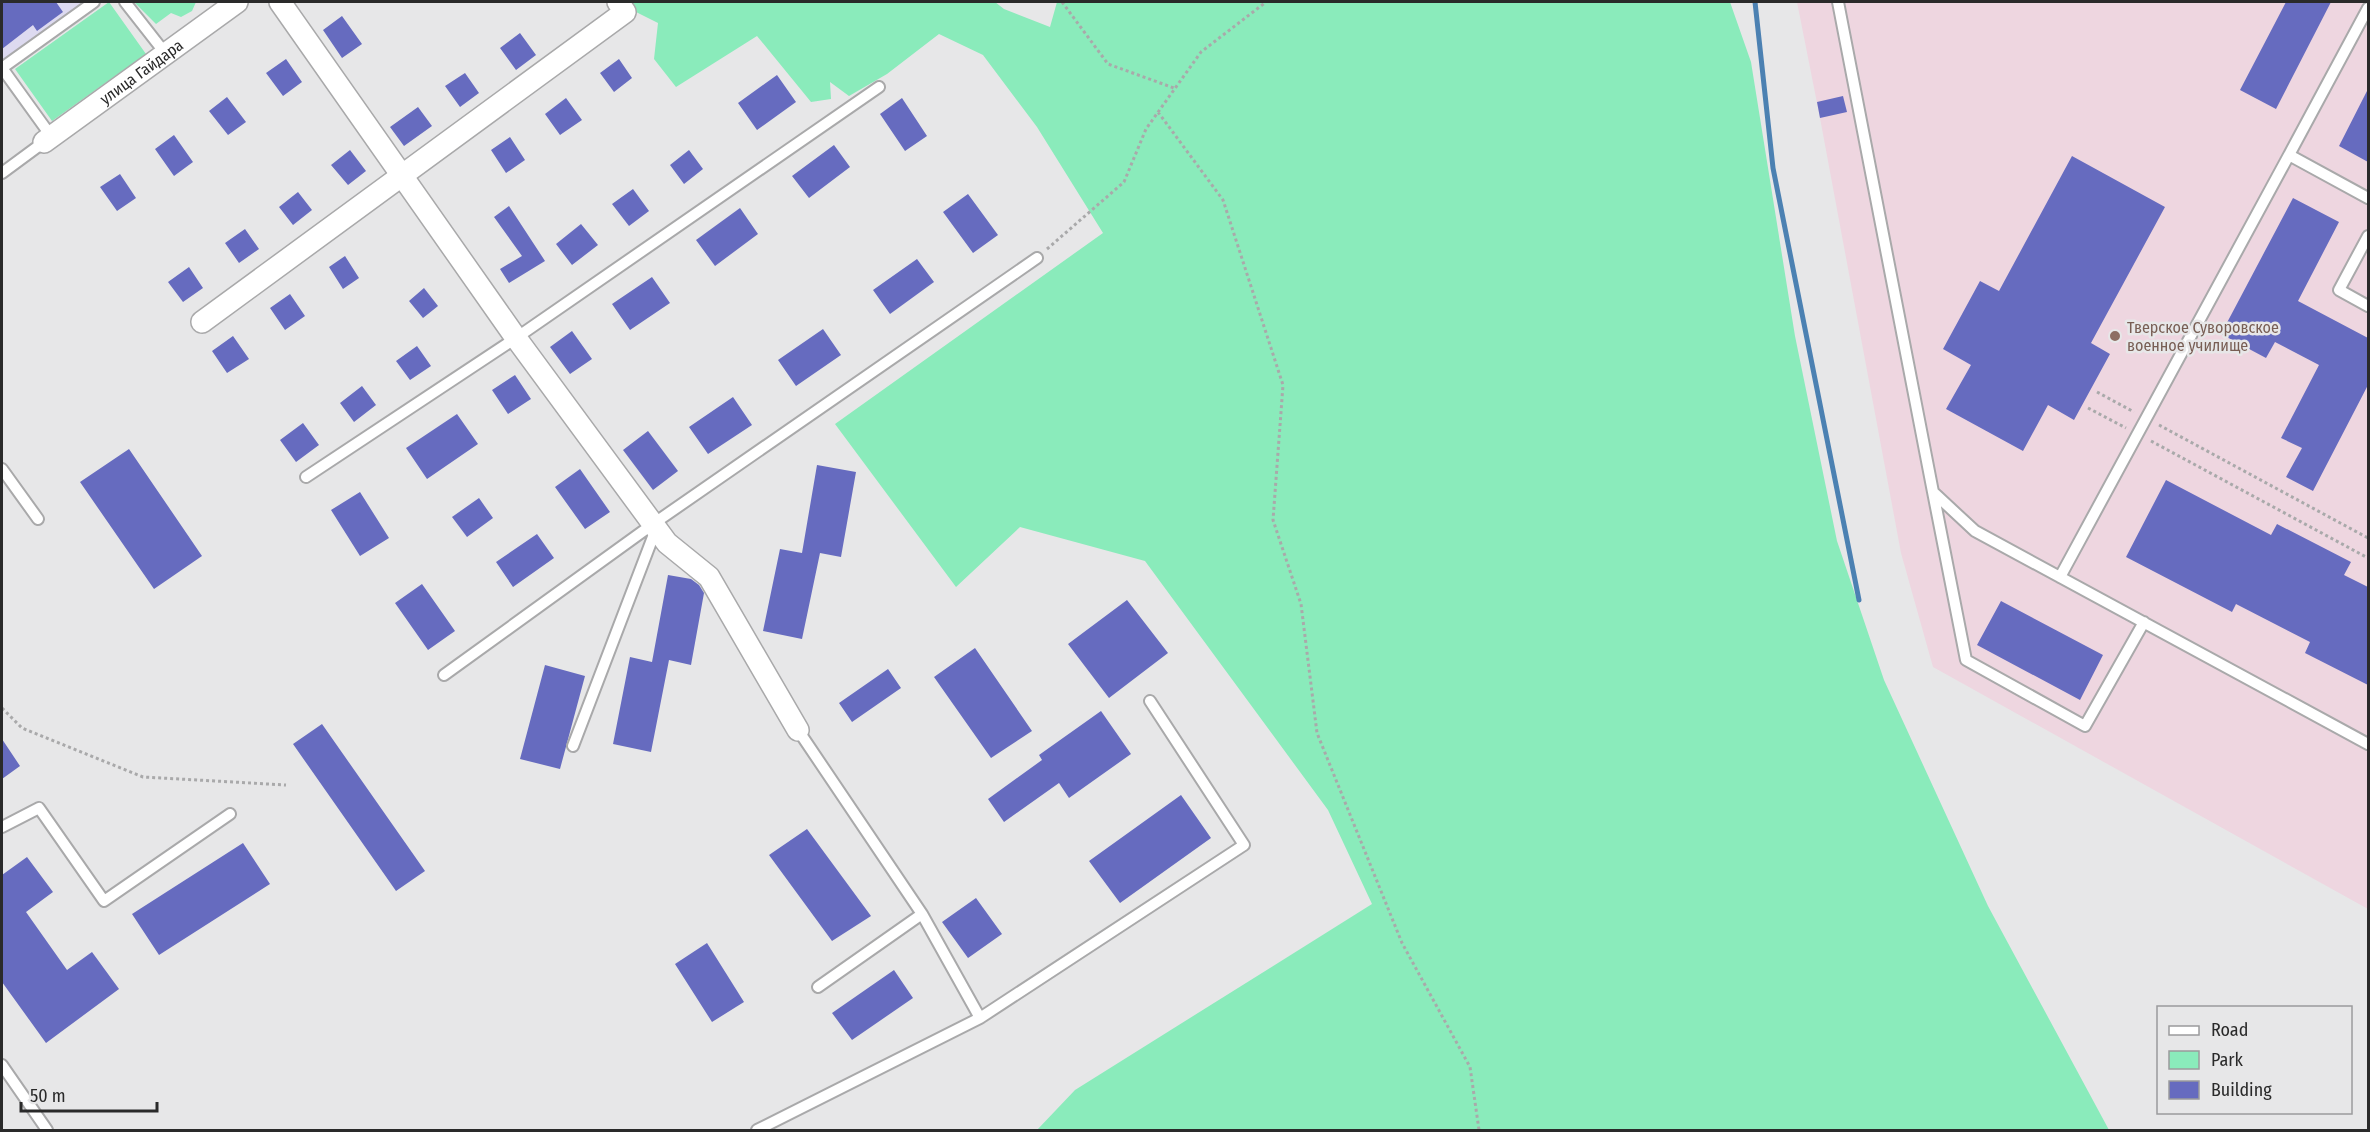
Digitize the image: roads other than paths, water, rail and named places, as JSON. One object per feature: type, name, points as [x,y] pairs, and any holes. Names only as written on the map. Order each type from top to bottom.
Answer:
[{"type":"street","name":"улица Гайдара","points":[[48,139],[237,2]]},
{"type":"street","points":[[280,2],[516,338],[654,527],[667,543],[708,577],[798,730]]},
{"type":"street","points":[[202,322],[625,12],[618,2]]},
{"type":"lane","points":[[2,173],[48,139],[2,68],[94,2]]},
{"type":"lane","points":[[125,2],[165,53]]},
{"type":"lane","points":[[1838,2],[1966,660],[2085,726],[2144,622]]},
{"type":"lane","points":[[2060,577],[2368,8]]},
{"type":"lane","points":[[306,477],[516,338],[879,87]]},
{"type":"lane","points":[[2289,155],[2368,198]]},
{"type":"lane","points":[[2368,236],[2339,290],[2368,306]]},
{"type":"lane","points":[[444,675],[1037,258]]},
{"type":"lane","points":[[2,469],[38,519]]},
{"type":"lane","points":[[1933,492],[1975,531],[2368,744]]},
{"type":"lane","points":[[573,746],[654,527]]},
{"type":"lane","points":[[757,1131],[980,1018],[1244,845],[1150,701]]},
{"type":"lane","points":[[798,730],[922,914],[980,1018]]},
{"type":"lane","points":[[2,827],[39,808],[104,901],[230,814]]},
{"type":"lane","points":[[818,987],[922,914]]},
{"type":"lane","points":[[2,1065],[47,1131]]},
{"type":"waterway","points":[[1755,2],[1773,168],[1859,600]]},
{"type":"place","name":"Тверское Суворовское военное училище","points":[[2115,336]]}]
